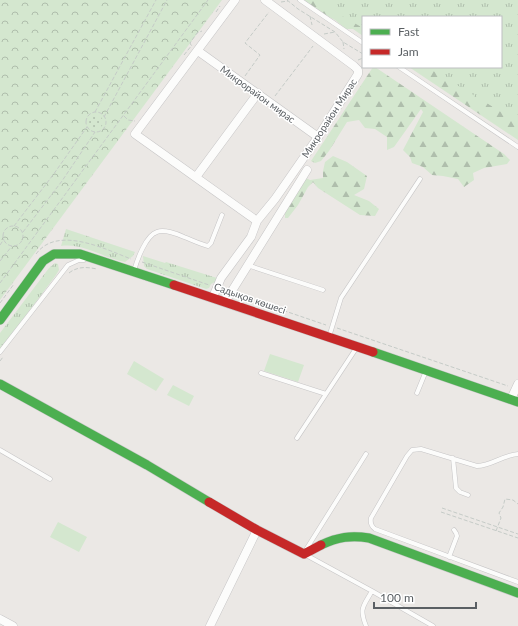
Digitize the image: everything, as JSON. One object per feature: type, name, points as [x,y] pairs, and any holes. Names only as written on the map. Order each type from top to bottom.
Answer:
[{"type":"street","points":[[235,0],[194,48],[135,134],[257,221]]},
{"type":"street","name":"Микрорайон Мирас","points":[[213,297],[221,278],[251,237],[257,221],[275,199],[318,137],[358,74],[358,70],[354,66],[265,0]]},
{"type":"street","name":"Микрорайон мирас","points":[[194,48],[318,137]]},
{"type":"street","name":"Микрорайон Мирас","points":[[196,177],[258,94]]},
{"type":"street","points":[[225,302],[307,170]]},
{"type":"street","name":"Садықов көшесі","points":[[0,320],[44,261],[54,254],[80,254],[213,297],[515,400]]},
{"type":"street","points":[[0,384],[147,466],[257,530],[304,554],[337,537],[349,535],[364,536],[518,593]]},
{"type":"street","points":[[515,400],[518,384]]},
{"type":"street","points":[[210,626],[257,530]]},
{"type":"street","points":[[0,618],[13,626]]},
{"type":"lane","points":[[300,0],[362,41]]},
{"type":"lane","points":[[400,68],[518,147]]},
{"type":"lane","points":[[329,337],[341,298],[420,179]]},
{"type":"lane","points":[[134,271],[137,261],[150,235],[158,231],[164,232],[183,236],[208,246],[211,243],[222,215]]},
{"type":"lane","points":[[0,352],[68,266],[79,260],[96,258]]},
{"type":"lane","points":[[247,265],[323,290]]},
{"type":"lane","points":[[297,438],[358,347]]},
{"type":"lane","points":[[417,393],[426,370]]},
{"type":"lane","points":[[262,372],[326,394]]},
{"type":"lane","points":[[518,454],[508,455],[481,466],[477,466],[421,449],[412,450],[407,456],[370,522],[372,527],[375,529],[518,582]]},
{"type":"lane","points":[[0,450],[50,479]]},
{"type":"lane","points":[[366,454],[304,554],[433,626]]},
{"type":"lane","points":[[453,458],[456,488],[460,492],[468,495]]},
{"type":"lane","points":[[450,557],[456,536],[454,530]]},
{"type":"lane","points":[[366,626],[362,614],[363,607],[372,591]]},
{"type":"path","points":[[0,245],[4,239],[5,231],[9,227],[14,226],[87,127],[86,121],[88,116],[95,112],[156,0]]},
{"type":"path","points":[[0,261],[12,245],[21,241],[23,232],[62,181],[95,132],[104,127],[104,117],[168,0]]},
{"type":"path","points":[[0,283],[208,0]]},
{"type":"path","points":[[241,81],[260,55],[245,43],[276,2],[288,1],[335,32],[343,42],[362,53]]},
{"type":"path","points":[[310,16],[313,28]]},
{"type":"path","points":[[194,48],[190,43],[198,33],[207,29]]},
{"type":"path","points":[[270,102],[322,35],[335,32]]},
{"type":"path","points":[[95,112],[104,117]]},
{"type":"path","points":[[87,127],[95,132]]},
{"type":"path","points":[[14,226],[18,227],[23,232]]},
{"type":"path","points":[[4,239],[8,244],[12,245]]},
{"type":"path","points":[[65,276],[73,270],[86,267],[97,269]]},
{"type":"path","points":[[0,361],[3,357]]},
{"type":"path","points":[[496,531],[500,518],[499,514],[505,499],[513,500],[518,504]]},
{"type":"path","points":[[442,508],[518,534]]},
{"type":"path","points":[[440,512],[518,538]]},
{"type":"green space","points":[[0,0],[222,0],[0,300]]},
{"type":"green space","points":[[303,0],[316,0],[332,11],[340,10],[342,16],[362,27],[362,35],[353,29],[346,29],[335,20]]},
{"type":"green space","points":[[312,0],[518,0],[518,136],[415,68],[502,68],[502,16],[362,16],[362,33]]},
{"type":"green space","points":[[372,68],[376,68],[504,154],[510,160],[507,164],[484,168],[473,173],[474,180],[464,187],[458,179],[432,175],[423,167],[412,163],[410,157],[403,150],[423,112],[421,109],[394,147],[387,150],[387,137],[375,129],[365,128],[359,120],[347,122],[321,161],[315,163],[311,161]]},
{"type":"green space","points":[[410,68],[429,68],[518,122],[518,140]]},
{"type":"green space","points":[[93,115],[99,115],[103,119],[103,125],[99,129],[93,129],[89,125],[89,119]]},
{"type":"green space","points":[[333,156],[347,162],[367,176],[364,189],[354,195],[369,201],[379,209],[375,216],[360,215],[318,188],[313,182],[308,187],[298,205],[288,218],[285,218],[285,213],[306,178],[310,180],[323,178],[325,162]]},
{"type":"green space","points":[[66,229],[135,252],[133,256],[125,262],[78,247],[61,246]]},
{"type":"green space","points":[[143,256],[217,278],[209,288],[206,289],[147,269],[144,266]]},
{"type":"green space","points":[[55,263],[58,264],[59,270],[56,275],[0,350],[0,333],[49,268]]},
{"type":"green space","points":[[270,354],[304,365],[298,382],[264,371]]},
{"type":"green space","points":[[134,361],[164,379],[156,391],[127,374]]},
{"type":"green space","points":[[173,385],[194,396],[189,406],[167,395]]},
{"type":"green space","points":[[58,522],[87,537],[79,552],[50,537]]},
{"type":"traffic: fast","points":[[0,320],[43,261],[54,254],[80,254],[174,285]]},
{"type":"traffic: fast","points":[[373,352],[518,402]]},
{"type":"traffic: fast","points":[[0,384],[147,465],[209,502]]},
{"type":"traffic: fast","points":[[321,545],[345,537],[369,538],[518,593]]},
{"type":"traffic: jam","points":[[174,285],[373,352]]},
{"type":"traffic: jam","points":[[209,502],[257,530],[304,554],[321,545]]}]
